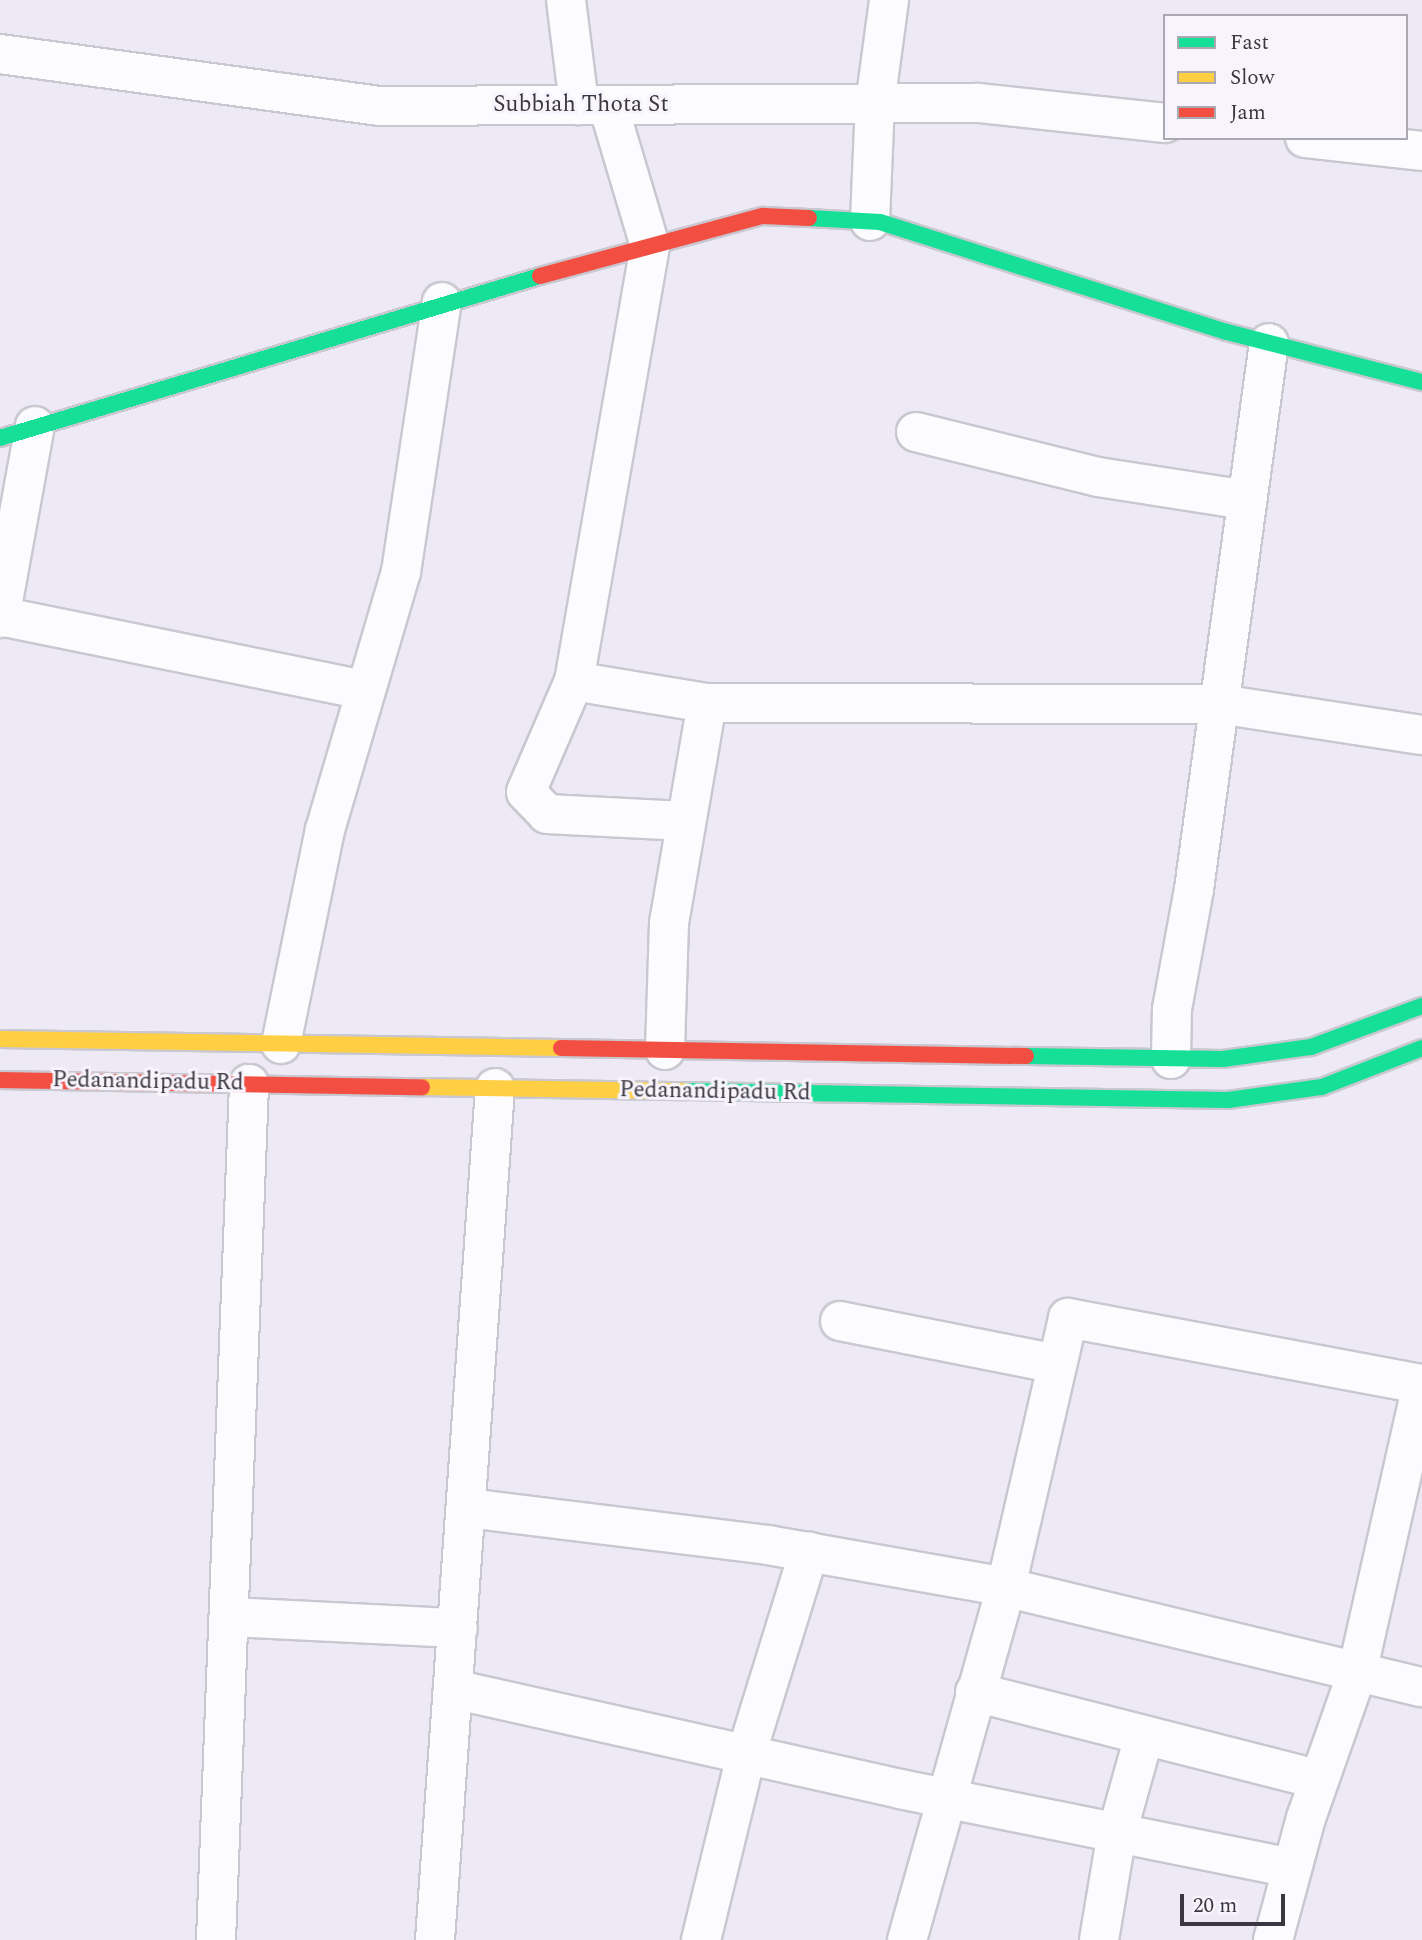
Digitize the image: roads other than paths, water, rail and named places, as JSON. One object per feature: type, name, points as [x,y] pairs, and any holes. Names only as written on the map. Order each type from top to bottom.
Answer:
[{"type":"main road","points":[[17,432],[442,302],[763,216],[870,222],[1269,343],[1422,382]]},
{"type":"main road","name":"Pedanandipadu Rd","points":[[0,1039],[1223,1059],[1311,1047],[1422,1006]]},
{"type":"main road","name":"Pedanandipadu Rd","points":[[0,1080],[1228,1100],[1322,1087],[1422,1048]]},
{"type":"street","points":[[566,0],[594,105],[650,246],[574,681],[526,792],[547,814],[685,821]]},
{"type":"street","points":[[870,222],[875,104],[889,0]]},
{"type":"street","name":"Subbiah Thota St","points":[[0,54],[379,106],[978,103],[1163,123]]},
{"type":"street","points":[[1323,140],[1422,151]]},
{"type":"street","points":[[281,1044],[325,830],[401,572],[442,302]]},
{"type":"street","points":[[1171,1059],[1172,1009],[1195,889],[1269,343]]},
{"type":"street","points":[[17,432],[0,617],[365,690]]},
{"type":"street","points":[[916,432],[1098,477],[1247,500]]},
{"type":"street","points":[[574,681],[707,703],[1219,704],[1422,735]]},
{"type":"street","points":[[665,1050],[669,923],[707,703]]},
{"type":"street","points":[[216,1940],[249,1084]]},
{"type":"street","points":[[435,1940],[495,1088]]},
{"type":"street","points":[[907,1940],[944,1798],[1006,1587],[1068,1318],[1422,1384],[1357,1673],[1319,1780],[1273,1940]]},
{"type":"street","points":[[840,1321],[1057,1364]]},
{"type":"street","points":[[467,1508],[808,1552],[1006,1587],[1422,1687]]},
{"type":"street","points":[[701,1940],[746,1755],[808,1552]]},
{"type":"street","points":[[229,1617],[458,1628]]},
{"type":"street","points":[[453,1689],[944,1798],[1292,1868]]},
{"type":"street","points":[[975,1692],[1319,1780]]},
{"type":"street","points":[[1099,1940],[1117,1833],[1144,1736]]}]
